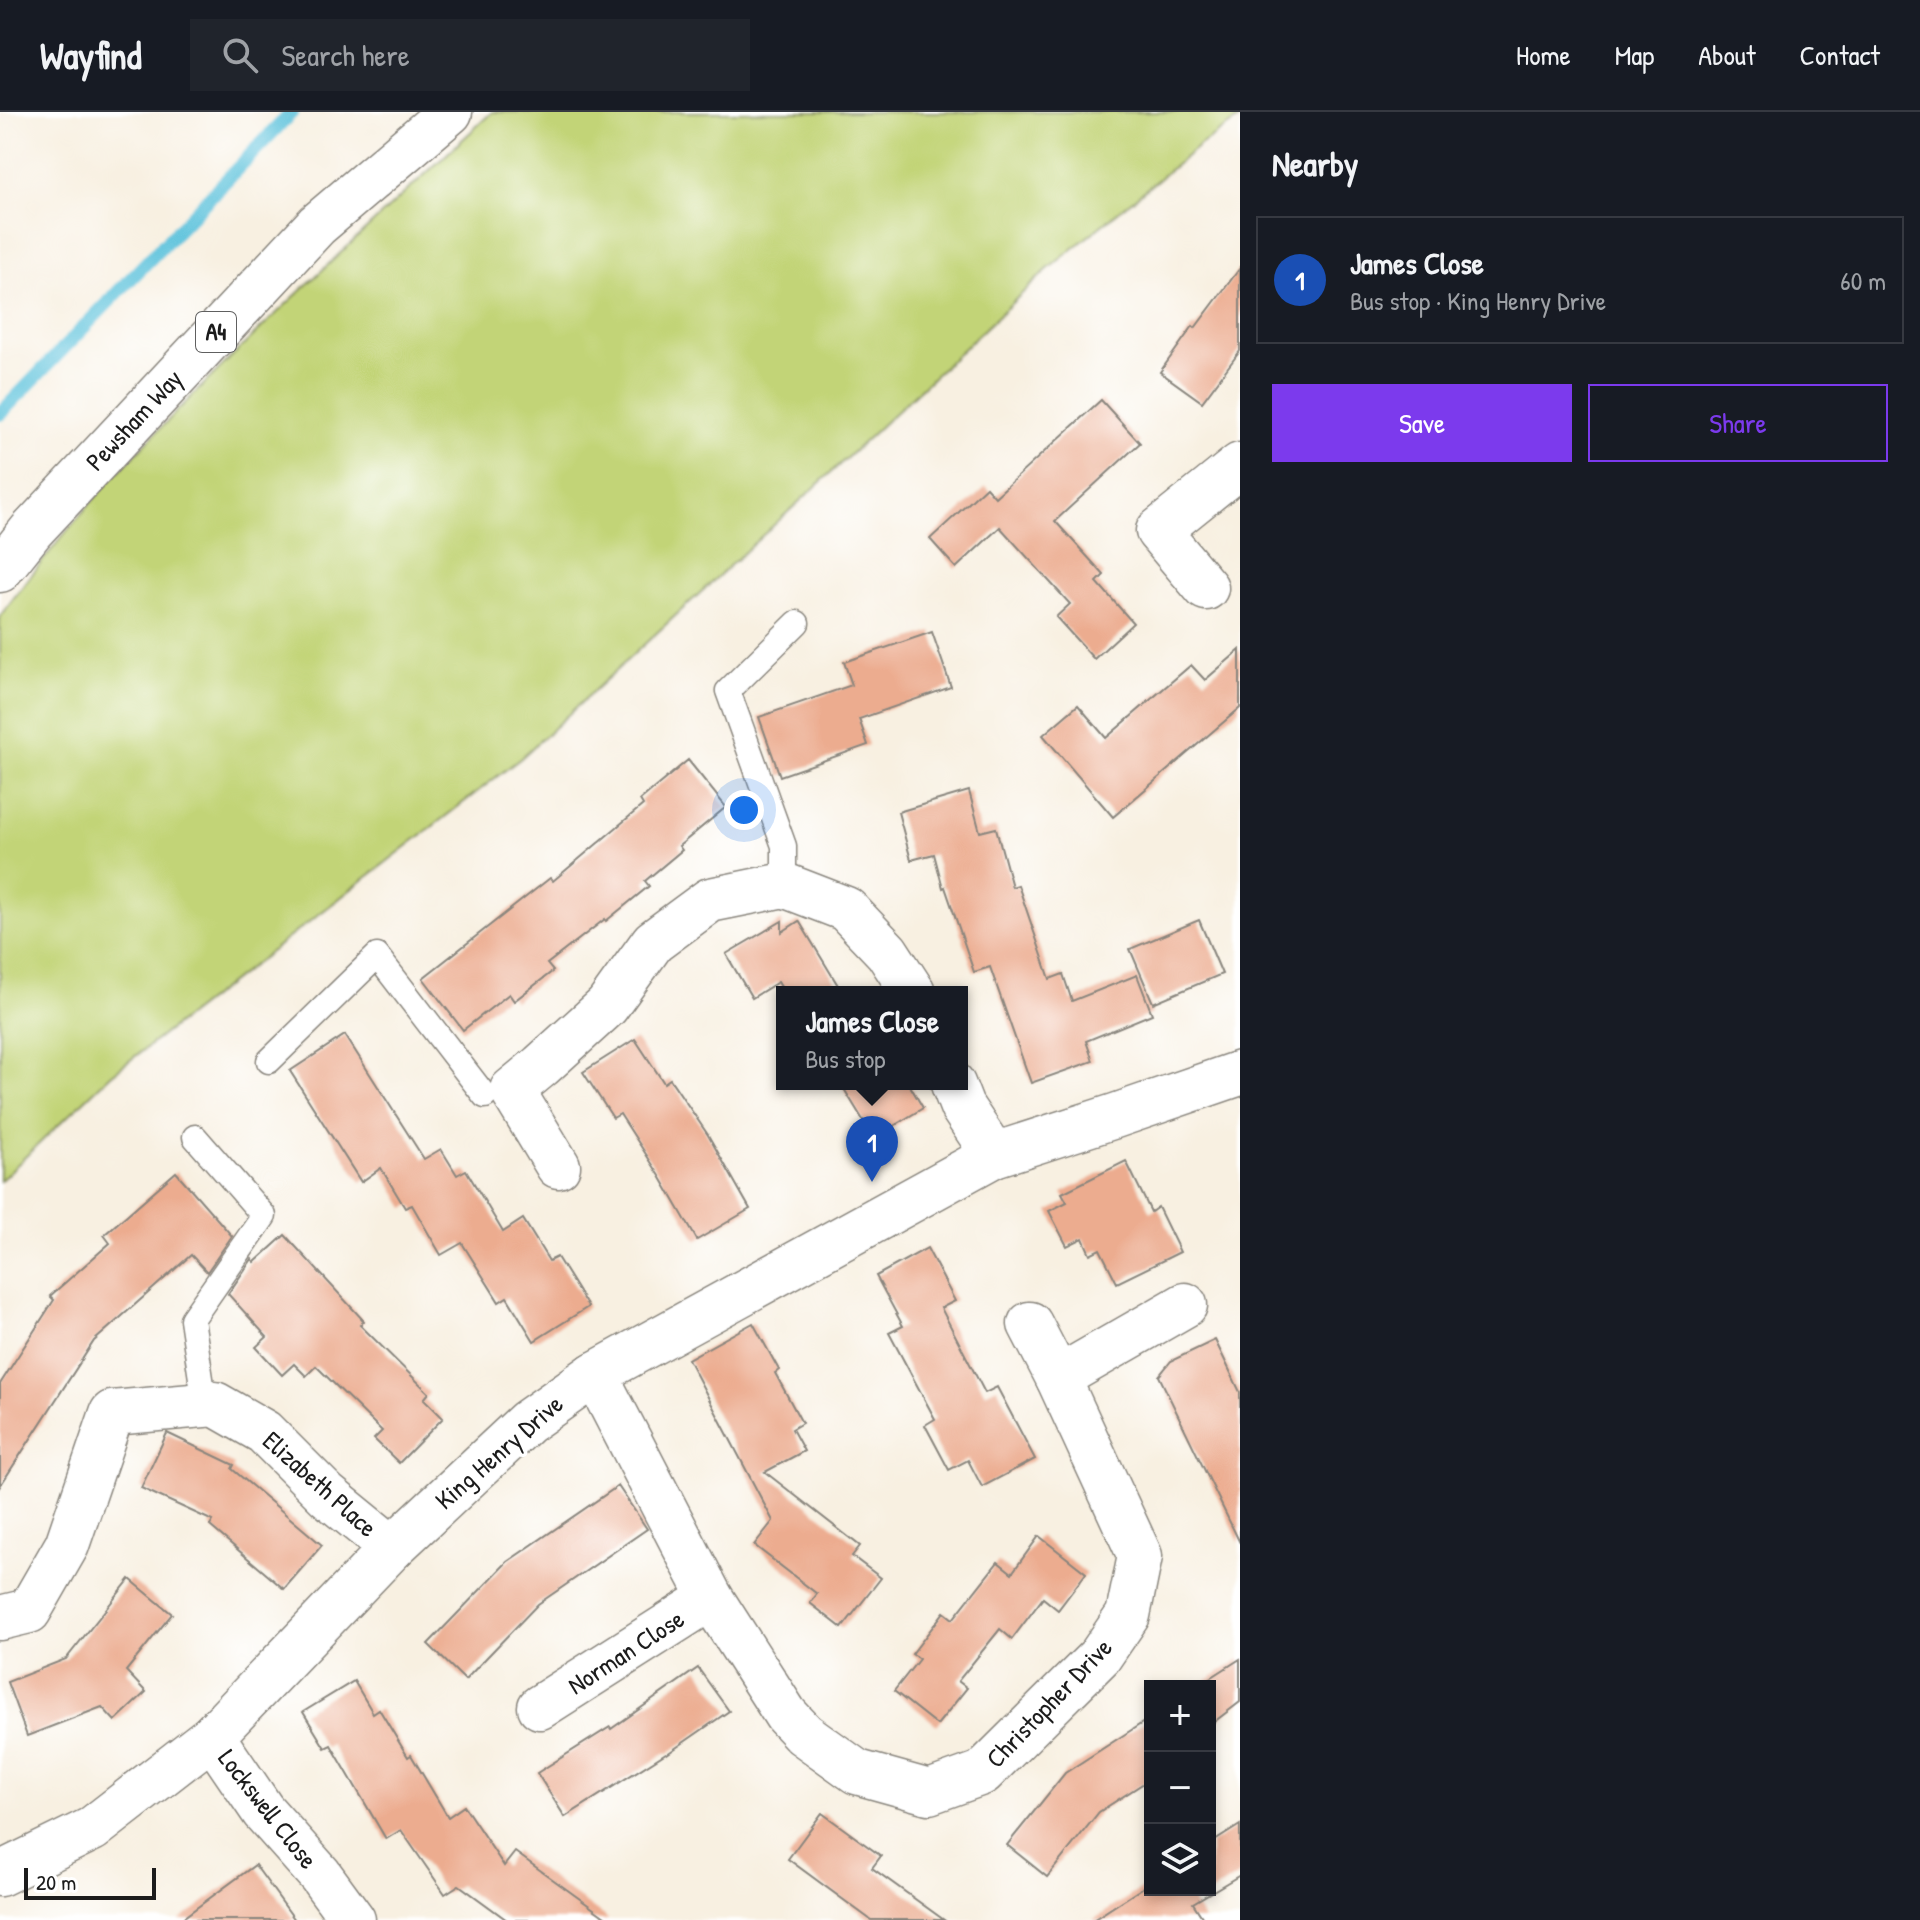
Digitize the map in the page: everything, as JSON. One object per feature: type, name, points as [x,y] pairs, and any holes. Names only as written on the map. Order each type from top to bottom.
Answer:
[{"type":"street","name":"Pewsham Way","points":[[0,570],[31,531],[317,225],[450,112]]},
{"type":"street","points":[[1206,588],[1158,531],[1240,465]]},
{"type":"street","points":[[558,1166],[499,1093],[541,1066],[607,1006],[653,942],[710,900],[784,885],[846,909],[887,952],[909,986]]},
{"type":"street","name":"King Henry Drive","points":[[0,1874],[92,1829],[212,1736],[392,1548],[527,1422],[595,1374],[994,1155],[1240,1073]]},
{"type":"street","points":[[955,1090],[962,1107],[994,1155]]},
{"type":"street","points":[[1058,1378],[1185,1305]]},
{"type":"street","name":"Christopher Drive","points":[[595,1374],[711,1598],[786,1715],[804,1734],[857,1772],[929,1792],[982,1773],[1100,1656],[1128,1615],[1140,1556],[1030,1324]]},
{"type":"street","name":"Elizabeth Place","points":[[0,1618],[29,1611],[67,1545],[112,1413],[215,1404],[264,1432],[327,1495],[392,1548]]},
{"type":"street","name":"Norman Close","points":[[540,1707],[711,1598]]},
{"type":"street","name":"Lockswell Close","points":[[212,1736],[263,1811],[320,1875],[353,1920]]},
{"type":"lane","points":[[784,885],[784,846],[728,691],[797,623]]},
{"type":"lane","points":[[269,1061],[377,956],[499,1093]]},
{"type":"lane","points":[[195,1137],[264,1216],[192,1319],[205,1405]]},
{"type":"green space","points":[[492,112],[1240,112],[1240,118],[1200,145],[1047,270],[521,758],[111,1075],[0,1181],[0,616],[92,502],[168,420],[305,286]]},
{"type":"building","points":[[1240,268],[1240,351],[1202,402],[1160,372]]},
{"type":"building","points":[[1101,400],[1140,443],[1055,521],[1104,575],[1097,582],[1133,623],[1094,659],[1056,617],[1070,604],[1000,527],[956,568],[930,539],[986,487],[995,497]]},
{"type":"building","points":[[932,632],[951,687],[859,719],[868,745],[780,776],[759,717],[852,685],[844,662]]},
{"type":"building","points":[[1240,650],[1240,708],[1113,817],[1043,735],[1078,705],[1106,738],[1191,665],[1205,680]]},
{"type":"building","points":[[688,760],[726,807],[679,846],[682,850],[645,881],[649,886],[547,964],[553,971],[514,1001],[509,994],[463,1030],[423,978],[550,878],[553,881],[643,805],[640,800]]},
{"type":"building","points":[[969,791],[980,832],[996,828],[1012,887],[1018,885],[1050,979],[1063,974],[1072,1001],[1137,975],[1152,1014],[1086,1041],[1093,1061],[1031,1083],[990,967],[974,972],[934,854],[911,860],[898,812]]},
{"type":"building","points":[[1199,920],[1222,974],[1153,1003],[1130,949]]},
{"type":"building","points":[[782,921],[782,932],[799,921],[838,986],[780,986],[778,982],[752,998],[726,954]]},
{"type":"building","points":[[345,1035],[424,1159],[441,1149],[457,1175],[466,1170],[503,1232],[523,1219],[549,1261],[557,1257],[588,1307],[534,1341],[507,1297],[499,1302],[462,1243],[441,1255],[412,1205],[405,1208],[381,1168],[361,1182],[290,1071]]},
{"type":"building","points":[[635,1039],[664,1083],[670,1079],[708,1135],[750,1209],[697,1240],[620,1114],[613,1118],[583,1072]]},
{"type":"building","points":[[845,1090],[912,1090],[923,1108],[874,1138]]},
{"type":"building","points":[[1126,1161],[1151,1212],[1158,1207],[1180,1252],[1117,1283],[1100,1249],[1090,1254],[1083,1238],[1067,1246],[1049,1211],[1067,1202],[1062,1193]]},
{"type":"building","points":[[176,1172],[232,1236],[207,1272],[191,1255],[94,1341],[0,1486],[0,1384],[54,1300],[50,1296],[110,1243],[104,1235]]},
{"type":"building","points":[[285,1235],[364,1321],[360,1325],[429,1393],[424,1399],[443,1418],[399,1463],[374,1439],[382,1431],[316,1366],[306,1376],[294,1364],[282,1375],[256,1347],[267,1337],[228,1294],[252,1259],[255,1262]]},
{"type":"building","points":[[927,1248],[955,1301],[941,1308],[985,1393],[997,1387],[1035,1459],[982,1487],[968,1460],[949,1470],[925,1425],[935,1419],[889,1333],[903,1326],[876,1276]]},
{"type":"building","points":[[753,1323],[779,1370],[775,1373],[802,1423],[792,1429],[804,1451],[765,1472],[860,1546],[852,1556],[881,1578],[842,1628],[810,1603],[817,1594],[754,1545],[773,1521],[688,1359]]},
{"type":"building","points":[[1215,1340],[1240,1392],[1240,1543],[1159,1376],[1171,1361]]},
{"type":"building","points":[[167,1433],[234,1465],[232,1469],[322,1545],[284,1589],[210,1526],[213,1521],[141,1488]]},
{"type":"building","points":[[618,1486],[647,1529],[538,1604],[465,1680],[428,1644],[507,1562]]},
{"type":"building","points":[[1039,1536],[1086,1573],[1058,1610],[1043,1598],[1012,1639],[1000,1629],[958,1681],[967,1688],[937,1725],[894,1691],[919,1659],[912,1654],[944,1612],[953,1619],[998,1562],[1012,1573]]},
{"type":"building","points":[[130,1579],[172,1614],[126,1671],[146,1692],[115,1721],[102,1707],[27,1736],[7,1682],[66,1659]]},
{"type":"building","points":[[1240,1659],[1240,1702],[1216,1720],[1216,1680],[1207,1680]]},
{"type":"building","points":[[698,1668],[729,1711],[667,1754],[565,1817],[537,1773],[611,1729]]},
{"type":"building","points":[[354,1681],[373,1713],[379,1709],[408,1757],[411,1755],[448,1817],[464,1806],[504,1866],[515,1852],[609,1920],[507,1920],[459,1885],[445,1894],[401,1830],[386,1839],[331,1745],[325,1748],[303,1712]]},
{"type":"building","points":[[1144,1722],[1144,1783],[1099,1812],[1047,1877],[1007,1845],[1065,1773]]},
{"type":"building","points":[[822,1813],[881,1856],[872,1868],[944,1920],[871,1920],[788,1859]]},
{"type":"building","points":[[1240,1825],[1240,1875],[1216,1889],[1216,1840]]},
{"type":"building","points":[[255,1865],[295,1920],[180,1920]]},
{"type":"building","points":[[1144,1887],[1144,1896],[1205,1896],[1193,1903],[1204,1920],[1093,1920]]},
{"type":"waterway","points":[[0,414],[292,112]]},
{"type":"place","name":"James Close","points":[[872,1182]]}]
